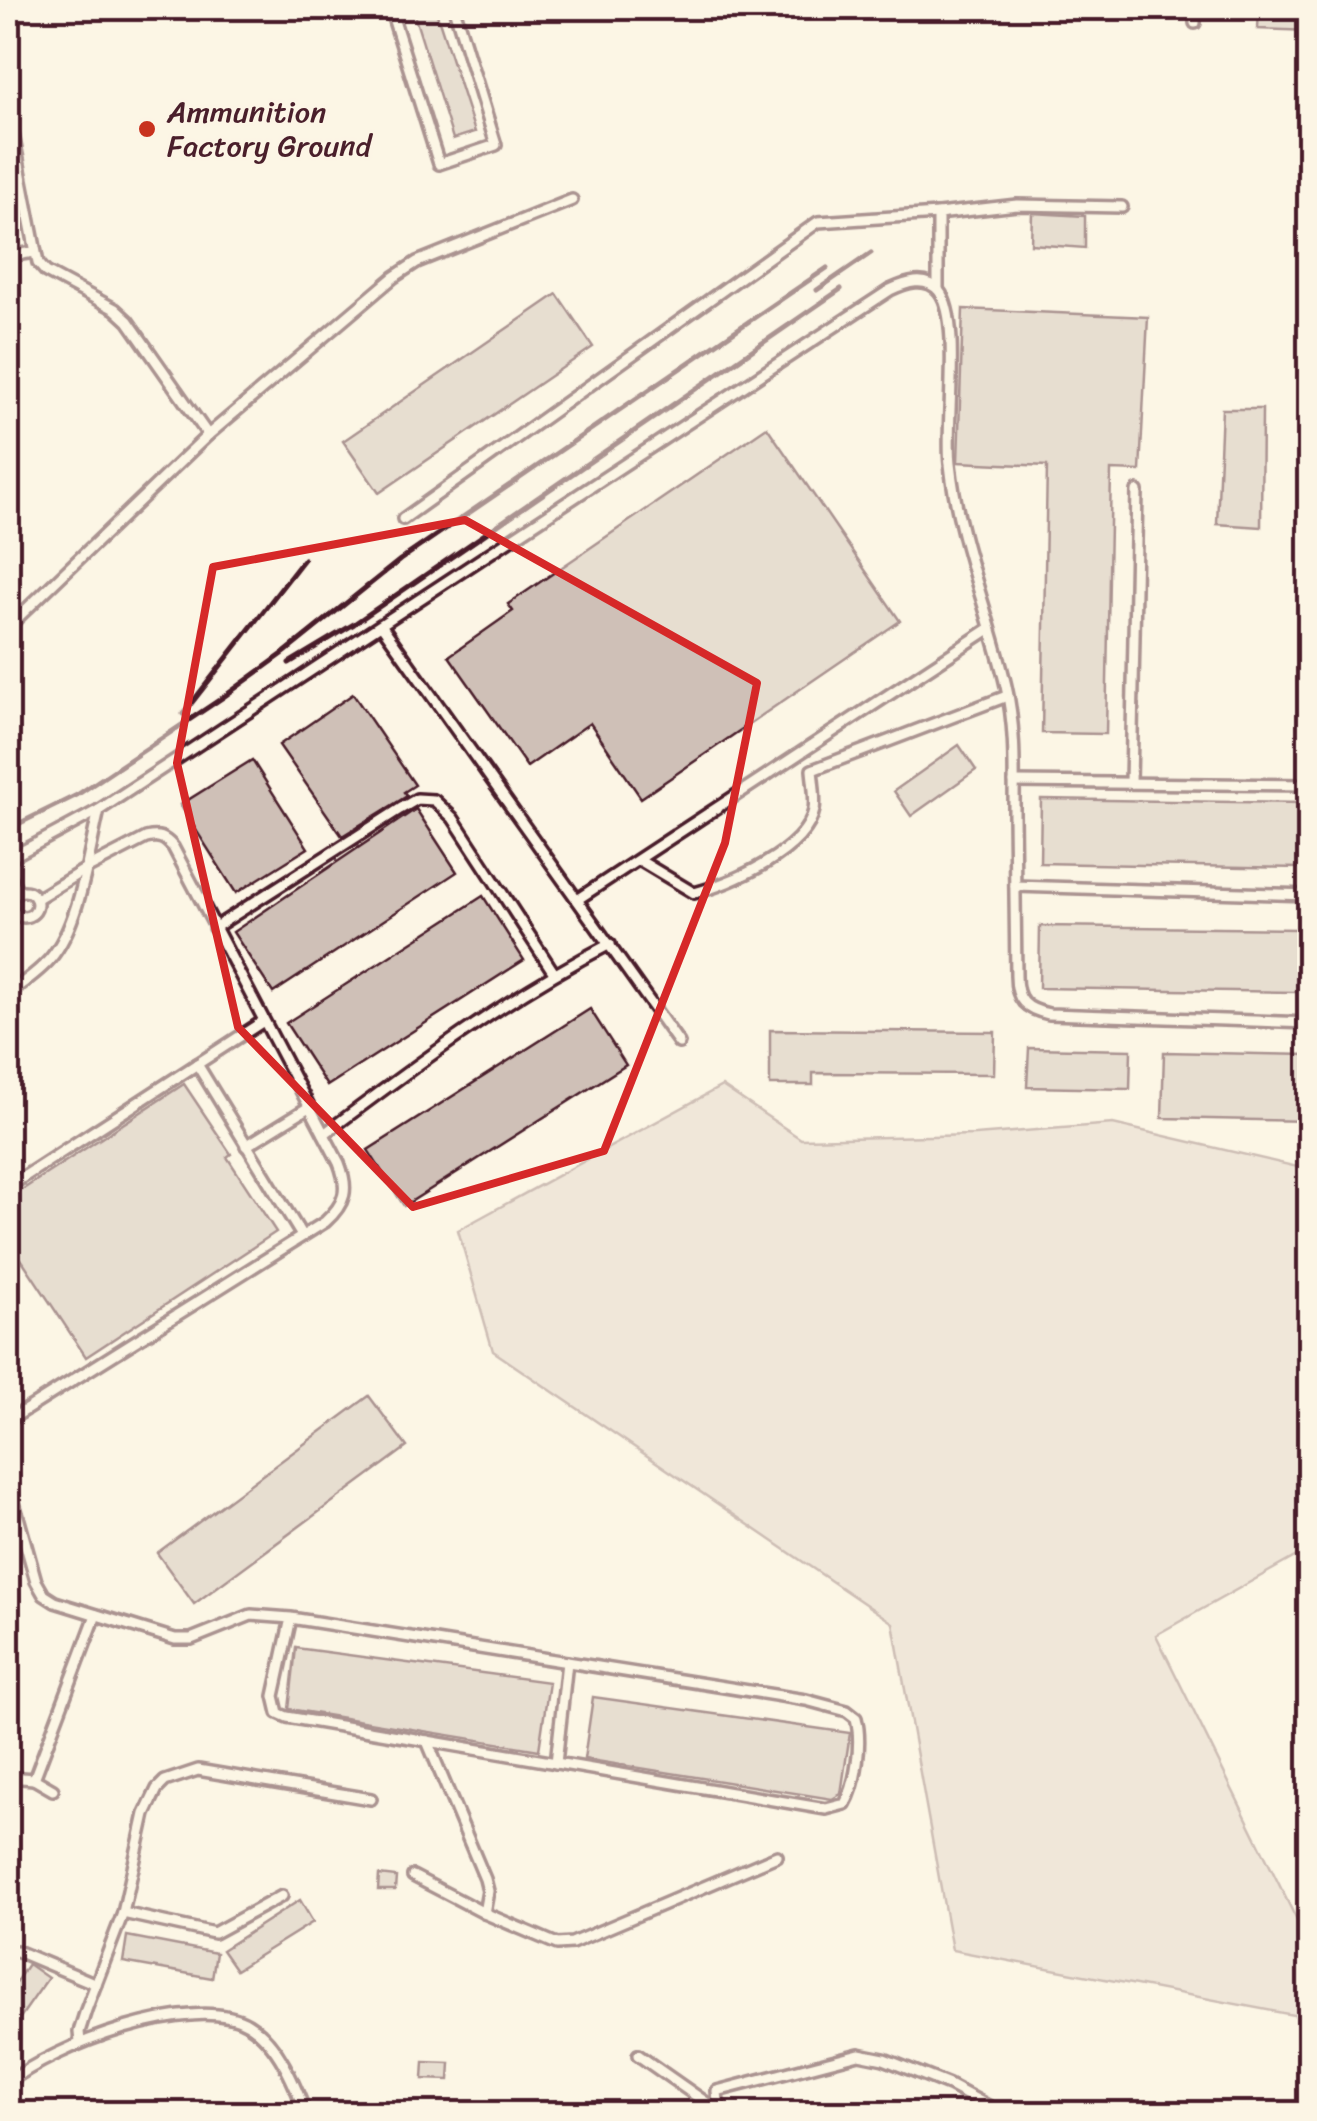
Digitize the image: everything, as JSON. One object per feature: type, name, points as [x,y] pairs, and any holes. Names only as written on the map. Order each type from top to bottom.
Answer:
[{"type":"lane","points":[[390,8],[440,164],[496,145],[454,8]]},
{"type":"lane","points":[[1195,8],[1195,23]]},
{"type":"lane","points":[[8,108],[38,263],[46,272],[116,309],[128,321],[208,435]]},
{"type":"lane","points":[[8,627],[208,435],[406,268],[572,200]]},
{"type":"lane","points":[[403,519],[818,222],[1017,204],[1122,207]]},
{"type":"lane","points":[[938,214],[938,290],[946,308],[951,345],[950,464],[958,511],[1014,734],[1016,992],[1032,1010],[1048,1014],[1310,1023]]},
{"type":"lane","points":[[8,256],[35,252]]},
{"type":"lane","points":[[8,859],[99,810],[890,290],[923,282],[938,290]]},
{"type":"lane","points":[[1131,784],[1137,491]]},
{"type":"lane","points":[[382,626],[679,1043]]},
{"type":"lane","points":[[578,899],[989,629]]},
{"type":"lane","points":[[638,860],[694,893],[724,886],[766,865],[808,824],[814,808],[812,770],[1007,696]]},
{"type":"lane","points":[[1014,782],[1310,785]]},
{"type":"lane","points":[[214,928],[400,809],[417,800],[434,800],[453,818],[554,973]]},
{"type":"lane","points":[[8,994],[35,973],[62,942],[99,810]]},
{"type":"lane","points":[[8,1421],[302,1236],[340,1208],[346,1193],[339,1163],[165,838],[146,838],[36,900]]},
{"type":"lane","points":[[8,872],[18,892]]},
{"type":"lane","points":[[1015,886],[1310,896]]},
{"type":"lane","points":[[18,892],[29,892],[36,900],[36,910],[27,917],[10,912],[11,900],[18,892]]},
{"type":"lane","points":[[324,1134],[425,1058],[554,973],[610,944]]},
{"type":"lane","points":[[8,1187],[262,1022]]},
{"type":"lane","points":[[196,1064],[302,1236]]},
{"type":"lane","points":[[246,1146],[309,1107]]},
{"type":"lane","points":[[8,1481],[36,1581],[44,1595],[55,1602],[174,1639],[191,1639],[251,1615],[291,1618],[806,1700],[847,1711],[856,1718],[858,1740],[850,1794],[845,1804],[826,1809],[286,1717],[278,1712],[274,1696],[291,1618]]},
{"type":"lane","points":[[34,1780],[96,1615]]},
{"type":"lane","points":[[556,1763],[567,1662]]},
{"type":"lane","points":[[427,1741],[485,1879],[488,1891],[484,1913]]},
{"type":"lane","points":[[80,2042],[79,2032],[123,1913],[156,1788],[174,1776],[198,1770],[371,1799]]},
{"type":"lane","points":[[9,1777],[34,1780],[53,1790]]},
{"type":"lane","points":[[413,1876],[484,1913],[557,1944],[572,1942],[777,1856]]},
{"type":"lane","points":[[123,1913],[214,1933],[282,1896]]},
{"type":"lane","points":[[17,1951],[96,1984]]},
{"type":"lane","points":[[8,2083],[43,2059],[114,2030],[185,2016],[218,2015],[244,2022],[281,2060],[306,2114]]},
{"type":"lane","points":[[638,2054],[719,2112]]},
{"type":"lane","points":[[719,2112],[716,2091],[859,2054],[884,2059],[949,2085],[1002,2114]]},
{"type":"highlighted area","points":[[465,520],[757,683],[725,843],[604,1151],[413,1207],[238,1027],[177,763],[213,567]]},
{"type":"shaded area","points":[[722,1086],[801,1139],[975,1135],[1113,1124],[1302,1168],[1310,1183],[1309,1549],[1156,1635],[1309,1945],[1309,2018],[952,1950],[893,1623],[493,1351],[458,1230]]},
{"type":"building","points":[[412,8],[435,8],[475,132],[453,139]]},
{"type":"building","points":[[1259,8],[1310,8],[1310,31],[1258,29]]},
{"type":"building","points":[[1032,213],[1085,216],[1085,248],[1031,244]]},
{"type":"building","points":[[557,294],[593,347],[379,493],[343,441]]},
{"type":"building","points":[[963,309],[1148,317],[1140,471],[1111,470],[1106,734],[1042,733],[1047,466],[958,462]]},
{"type":"building","points":[[1222,409],[1262,409],[1261,527],[1217,524]]},
{"type":"building","points":[[767,427],[900,621],[641,798],[590,723],[527,767],[449,656],[513,611],[508,604]]},
{"type":"building","points":[[353,694],[415,785],[404,792],[407,796],[342,836],[279,745]]},
{"type":"building","points":[[959,745],[976,770],[911,816],[894,791]]},
{"type":"building","points":[[252,760],[308,848],[236,893],[180,805]]},
{"type":"building","points":[[1041,799],[1303,803],[1301,868],[1040,863]]},
{"type":"building","points":[[416,809],[457,872],[273,993],[233,932]]},
{"type":"building","points":[[483,896],[524,960],[327,1086],[286,1023]]},
{"type":"building","points":[[1040,926],[1298,929],[1297,992],[1039,988]]},
{"type":"building","points":[[590,1009],[626,1065],[404,1206],[368,1150]]},
{"type":"building","points":[[770,1030],[995,1032],[994,1074],[813,1073],[813,1085],[770,1085]]},
{"type":"building","points":[[1029,1048],[1131,1050],[1130,1089],[1027,1087]]},
{"type":"building","points":[[1164,1052],[1310,1055],[1310,1121],[1162,1118]]},
{"type":"building","points":[[184,1084],[276,1232],[86,1357],[8,1239],[8,1199]]},
{"type":"building","points":[[369,1396],[407,1447],[194,1604],[157,1553]]},
{"type":"building","points":[[296,1648],[549,1682],[539,1750],[289,1709]]},
{"type":"building","points":[[593,1697],[850,1733],[841,1794],[832,1799],[584,1759]]},
{"type":"building","points":[[379,1875],[396,1877],[395,1890],[378,1890]]},
{"type":"building","points":[[300,1900],[313,1922],[236,1970],[222,1950]]},
{"type":"building","points":[[127,1936],[216,1953],[212,1978],[123,1962]]},
{"type":"building","points":[[28,1964],[48,1978],[8,2035],[8,1994]]},
{"type":"building","points":[[424,2062],[450,2063],[449,2080],[423,2079]]},
{"type":"railway","points":[[817,290],[871,253]]},
{"type":"railway","points":[[8,829],[77,795],[222,698],[400,560],[827,268]]},
{"type":"railway","points":[[289,663],[354,624],[841,289]]},
{"type":"railway","points":[[183,714],[304,559]]},
{"type":"place","name":"Ammunition Factory Ground","points":[[147,129]]}]
